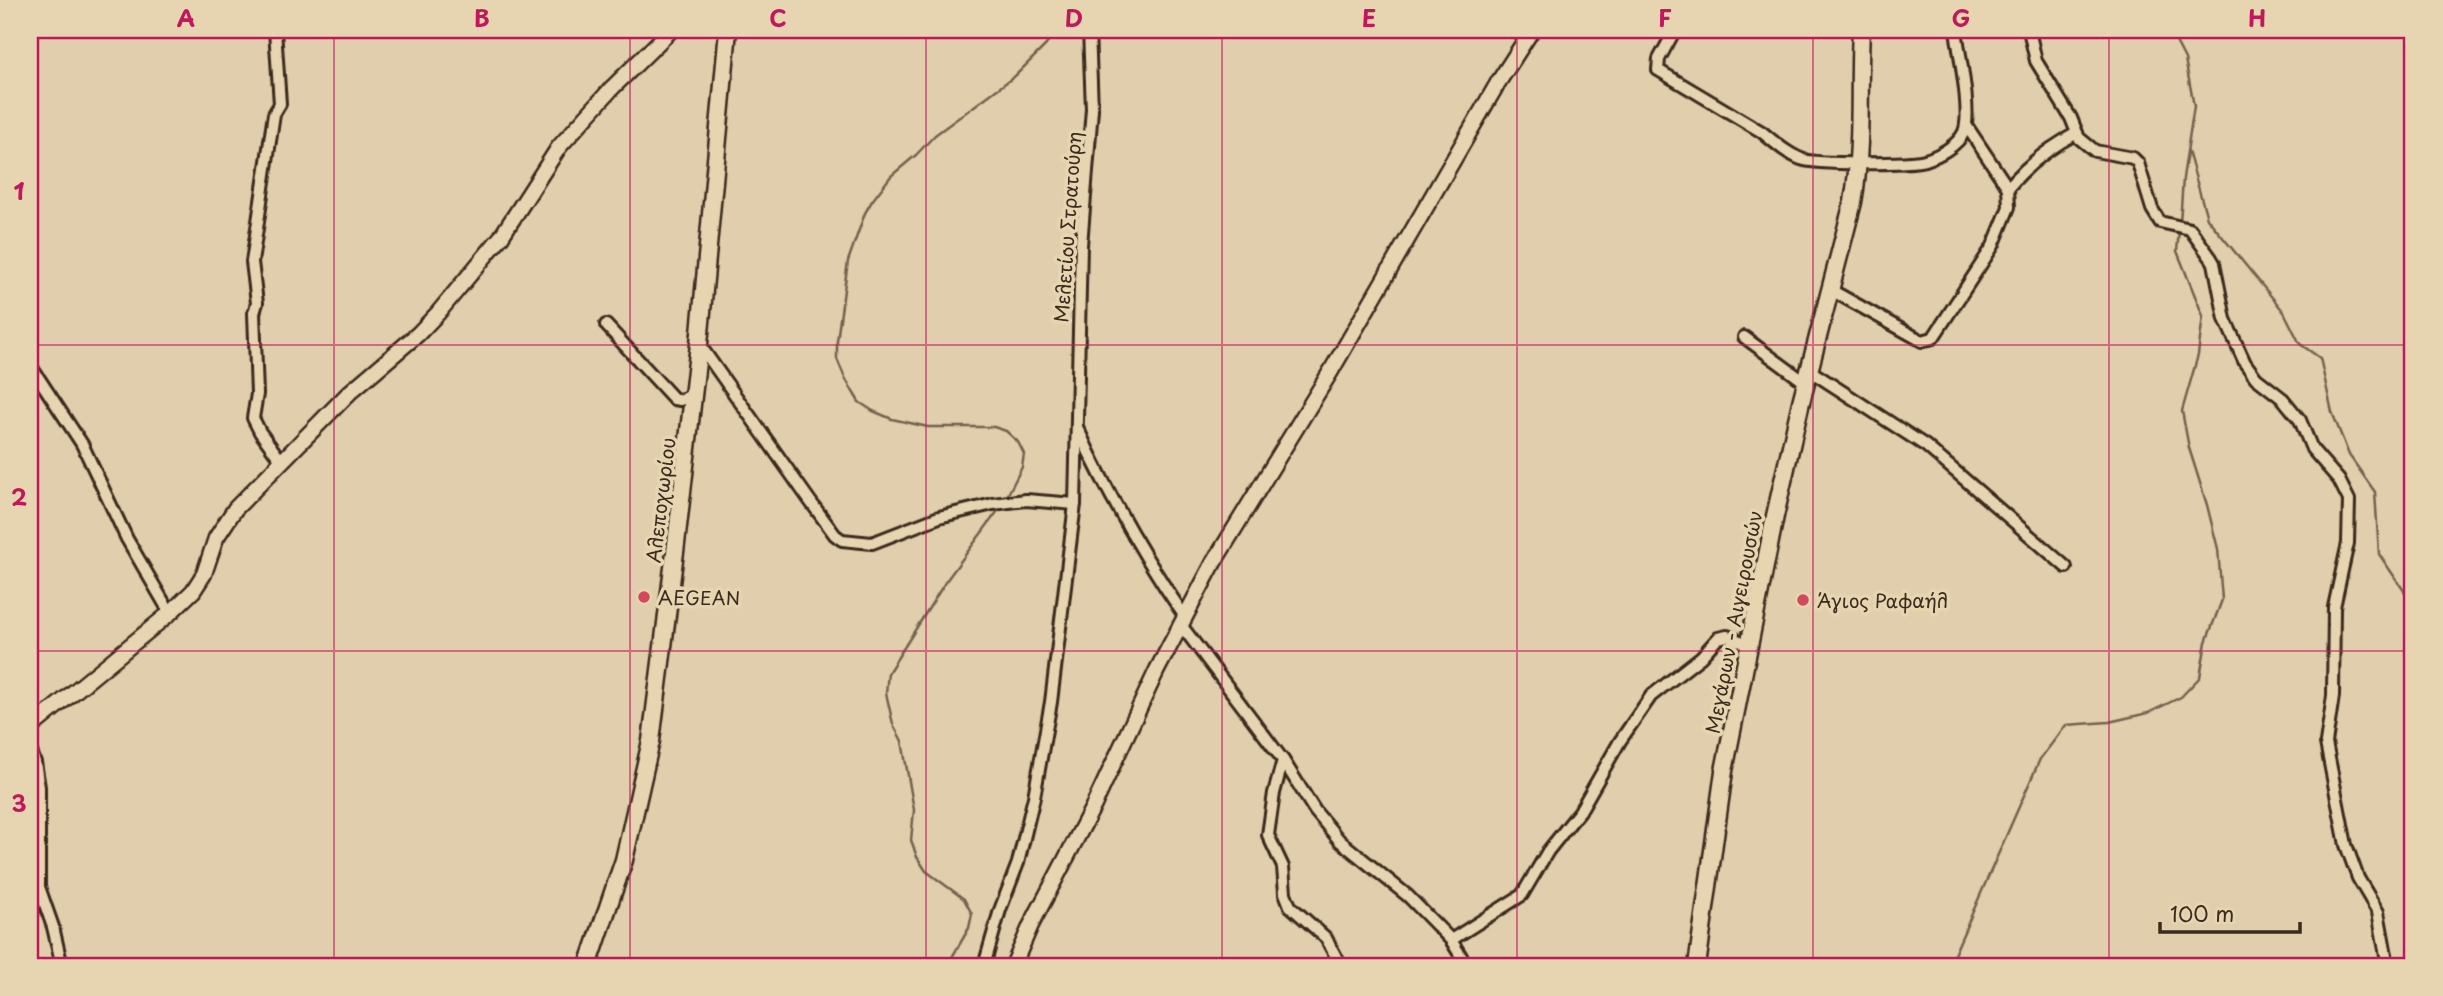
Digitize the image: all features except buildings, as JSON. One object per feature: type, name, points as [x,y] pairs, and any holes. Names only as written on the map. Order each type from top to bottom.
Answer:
[{"type":"main road","name":"Αλεποχωρίου","points":[[588,966],[624,860],[651,741],[699,344],[728,30]]},
{"type":"main road","name":"Μεγάρων - Αιγειρουσών","points":[[1697,966],[1717,815],[1775,516],[1807,377],[1853,202],[1861,105],[1861,30]]},
{"type":"street","points":[[275,30],[280,104],[274,114],[252,262],[257,303],[254,313],[257,394],[253,418],[282,462]]},
{"type":"street","points":[[30,728],[170,613],[199,583],[216,538],[230,514],[350,393],[438,313],[501,237],[558,147],[612,88],[671,30]]},
{"type":"street","name":"Μελετίου Στρατούρη","points":[[984,966],[1000,910],[1018,863],[1034,797],[1051,702],[1075,504],[1081,245],[1093,109],[1089,30]]},
{"type":"street","points":[[1013,966],[1031,925],[1094,805],[1126,733],[1214,562],[1331,371],[1499,81],[1532,30]]},
{"type":"street","points":[[1675,30],[1659,59],[1657,67],[1662,73],[1762,132],[1776,145],[1802,160],[1829,163],[1928,160],[1957,142],[1966,125]]},
{"type":"street","points":[[1831,290],[1922,341],[1933,338],[1993,246],[2009,207],[2008,188],[1966,125],[1956,30]]},
{"type":"street","points":[[2029,30],[2036,61],[2086,145],[2095,151],[2133,158],[2140,166],[2152,209],[2160,222],[2190,229],[2194,233],[2214,263],[2225,319],[2245,363],[2256,377],[2283,398],[2300,420],[2312,449],[2345,490],[2349,500],[2348,543],[2334,607],[2333,695],[2326,743],[2346,845],[2358,878],[2378,912],[2388,966]]},
{"type":"street","points":[[2008,188],[2026,167],[2056,144],[2077,133]]},
{"type":"street","points":[[606,325],[674,399],[680,400],[693,395]]},
{"type":"street","points":[[1744,337],[1926,446],[2067,567]]},
{"type":"street","points":[[699,344],[810,501],[835,535],[842,540],[872,543],[939,517],[993,503],[1010,501],[1075,504]]},
{"type":"street","points":[[30,365],[82,444],[127,539],[170,613]]},
{"type":"street","points":[[1077,427],[1118,509],[1183,621],[1283,760],[1315,811],[1340,841],[1408,896],[1451,940],[1467,966]]},
{"type":"street","points":[[1451,940],[1522,895],[1548,851],[1580,811],[1620,741],[1657,690],[1701,657],[1718,638],[1727,636],[1750,645]]},
{"type":"street","points":[[30,749],[39,786],[39,887],[53,927],[62,966]]},
{"type":"street","points":[[1283,760],[1274,793],[1268,835],[1283,867],[1285,893],[1290,905],[1326,938],[1341,966]]},
{"type":"waterway","points":[[1005,500],[1022,467],[1024,454],[1018,442],[1006,431],[994,427],[928,427],[892,419],[873,411],[859,402],[845,378],[837,359],[837,341],[848,261],[872,201],[891,176],[935,135],[1015,76],[1046,45],[1054,30]]},
{"type":"waterway","points":[[2170,30],[2185,59],[2194,106],[2183,178],[2180,224]]},
{"type":"waterway","points":[[2188,151],[2207,218],[2284,312],[2300,344],[2320,358],[2332,412],[2349,455],[2375,492],[2379,554],[2413,604]]},
{"type":"waterway","points":[[1949,966],[2040,759],[2066,725],[2109,722],[2148,713],[2181,697],[2200,677],[2206,642],[2222,600],[2218,549],[2189,448],[2182,411],[2198,355],[2203,316],[2177,251],[2179,231]]},
{"type":"waterway","points":[[947,966],[969,928],[972,914],[964,899],[926,871],[911,840],[914,810],[902,741],[893,724],[886,693],[888,673],[946,581],[1000,508]]},
{"type":"place","name":"AEGEAN","points":[[644,597]]},
{"type":"place","name":"Άγιος Ραφαήλ","points":[[1803,600]]}]
